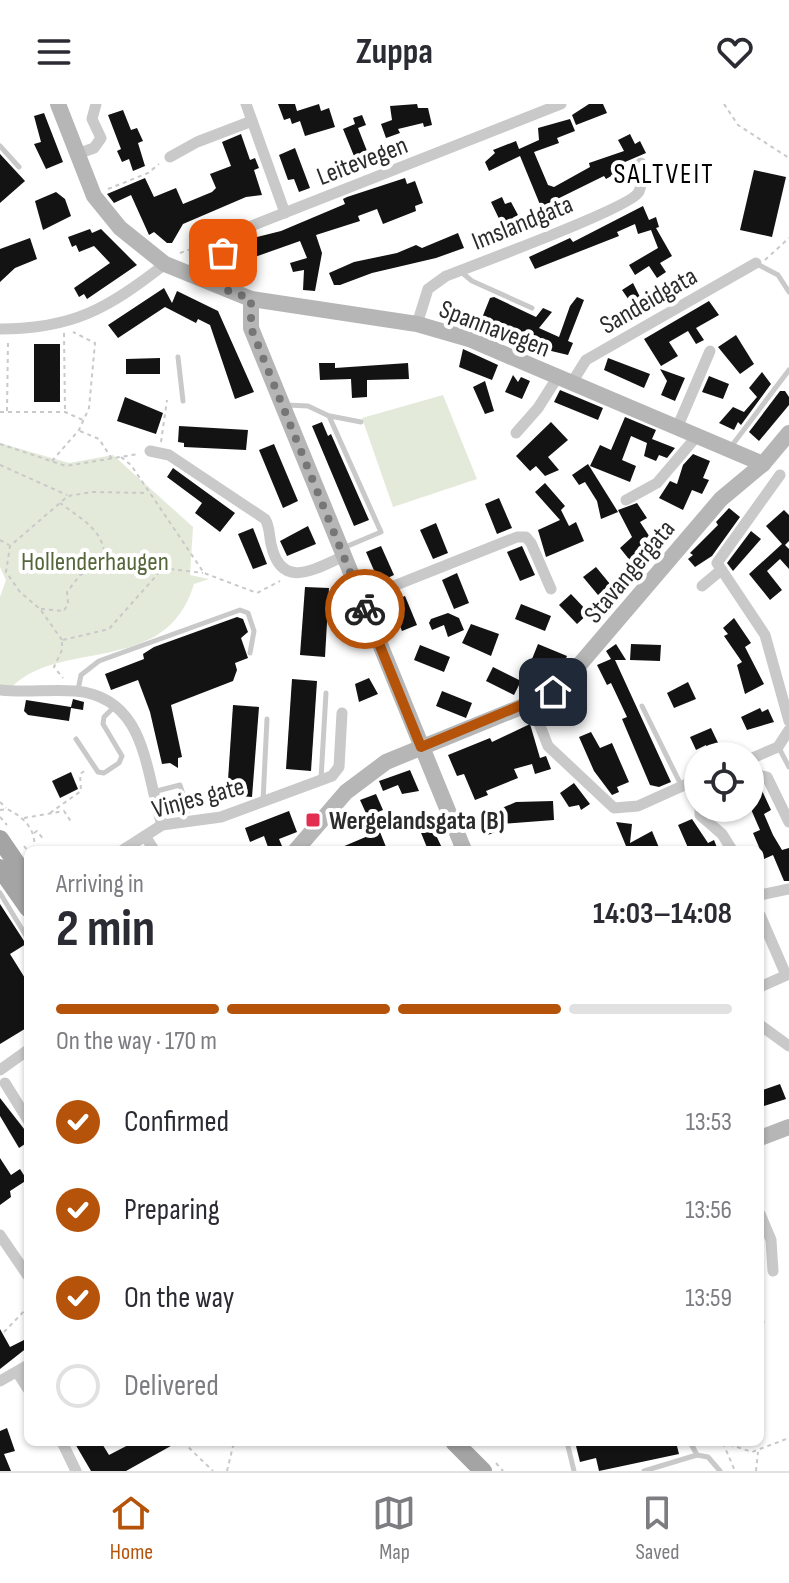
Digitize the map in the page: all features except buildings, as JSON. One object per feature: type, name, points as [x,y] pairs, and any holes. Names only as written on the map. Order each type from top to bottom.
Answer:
[{"type":"main road","points":[[0,839],[24,874]]},
{"type":"main road","points":[[0,868],[24,902]]},
{"type":"main road","points":[[444,1446],[469,1471]]},
{"type":"main road","points":[[458,1446],[483,1471]]},
{"type":"street","name":"Spannavegen","points":[[58,104],[94,196],[120,228],[169,260],[221,288],[251,299],[417,324],[469,339],[730,449],[763,464],[785,479]]},
{"type":"street","points":[[77,154],[94,148],[101,138],[92,119],[96,104]]},
{"type":"street","points":[[246,104],[285,213]]},
{"type":"street","name":"Leitevegen","points":[[221,288],[227,238],[561,104]]},
{"type":"street","points":[[170,157],[252,121]]},
{"type":"street","name":"Imslandgata","points":[[417,324],[428,289],[460,271],[606,212],[633,198],[640,186],[641,163]]},
{"type":"street","points":[[4,329],[62,324],[101,310],[169,260]]},
{"type":"street","name":"Sandeidgata","points":[[564,381],[586,360],[756,263]]},
{"type":"street","points":[[251,299],[251,328],[462,846]]},
{"type":"street","points":[[677,428],[710,351]]},
{"type":"street","name":"Spannavegen","points":[[516,433],[564,381]]},
{"type":"street","name":"Stavangergata","points":[[300,846],[364,776],[421,747],[531,703],[563,684],[721,499],[763,464],[789,433]]},
{"type":"street","points":[[626,500],[657,483],[697,436]]},
{"type":"street","points":[[155,452],[265,519],[275,558],[290,572],[307,572],[342,553]]},
{"type":"street","points":[[785,479],[718,558],[720,571],[765,635],[789,721]]},
{"type":"street","points":[[361,599],[517,537],[526,537],[531,543],[551,589]]},
{"type":"street","points":[[702,586],[720,571]]},
{"type":"street","points":[[777,676],[789,667]]},
{"type":"street","points":[[0,690],[77,691],[114,706],[126,716],[141,738],[162,825]]},
{"type":"street","points":[[531,703],[548,746],[608,804],[621,809],[638,806],[684,784]]},
{"type":"street","points":[[321,780],[332,776],[339,767],[342,713]]},
{"type":"street","points":[[764,753],[778,747],[789,730]]},
{"type":"street","points":[[764,776],[789,822]]},
{"type":"street","name":"Vinjes gate","points":[[129,846],[162,825],[221,817],[321,780]]},
{"type":"street","points":[[708,822],[730,846]]},
{"type":"street","points":[[145,836],[151,846]]},
{"type":"street","points":[[764,894],[789,889]]},
{"type":"street","points":[[764,923],[788,974],[764,985]]},
{"type":"street","points":[[764,1028],[789,1046]]},
{"type":"street","points":[[0,1070],[24,1053]]},
{"type":"street","points":[[5,1083],[24,1114]]},
{"type":"street","points":[[764,1136],[789,1127]]},
{"type":"street","points":[[764,1223],[771,1240],[773,1271]]},
{"type":"street","points":[[0,1235],[24,1270]]},
{"type":"street","points":[[0,1381],[23,1368]]},
{"type":"street","points":[[64,1446],[77,1470]]},
{"type":"lane","points":[[0,146],[19,167]]},
{"type":"lane","points":[[756,263],[778,275],[789,292]]},
{"type":"lane","points":[[460,271],[472,281],[532,308]]},
{"type":"lane","points":[[178,357],[183,401]]},
{"type":"lane","points":[[730,449],[789,370]]},
{"type":"lane","points":[[282,405],[308,406],[329,416],[361,422]]},
{"type":"lane","points":[[329,416],[381,532],[342,553]]},
{"type":"lane","points":[[77,691],[81,675],[99,661],[244,611],[254,631],[250,653]]},
{"type":"lane","points":[[321,780],[326,693]]},
{"type":"lane","points":[[76,739],[98,772],[104,773],[119,763],[122,756],[103,724],[104,717],[114,706]]},
{"type":"lane","points":[[642,706],[681,785]]},
{"type":"lane","name":"Vinjes gate","points":[[263,802],[267,719]]},
{"type":"lane","points":[[778,747],[789,767]]},
{"type":"lane","points":[[153,792],[180,785],[188,811]]},
{"type":"lane","points":[[0,893],[24,932]]},
{"type":"lane","points":[[568,1446],[574,1471]]},
{"type":"lane","points":[[692,1446],[697,1455]]},
{"type":"lane","points":[[644,1471],[697,1455],[708,1457],[720,1471]]},
{"type":"path","points":[[724,104],[738,125],[789,158]]},
{"type":"path","points":[[94,196],[148,173],[170,157]]},
{"type":"path","points":[[756,263],[767,259],[789,238]]},
{"type":"path","points":[[169,260],[214,241]]},
{"type":"path","points":[[62,324],[65,412]]},
{"type":"path","points":[[52,461],[79,430],[89,408],[95,343],[62,324]]},
{"type":"path","points":[[4,329],[7,412]]},
{"type":"path","points":[[0,444],[66,466],[155,452],[167,400]]},
{"type":"path","points":[[0,412],[65,412],[84,420]]},
{"type":"path","points":[[79,430],[99,439],[112,459]]},
{"type":"path","points":[[121,457],[131,465],[147,493],[204,573]]},
{"type":"path","points":[[0,465],[68,496]]},
{"type":"path","points":[[77,691],[54,667],[62,650],[62,640],[40,609],[20,592],[6,572],[10,546],[68,496],[107,491],[147,493]]},
{"type":"path","points":[[59,503],[98,532],[105,545],[105,563]]},
{"type":"path","points":[[0,540],[10,546]]},
{"type":"path","points":[[39,555],[73,563],[80,575]]},
{"type":"path","points":[[40,609],[64,611],[68,603],[67,592],[80,575],[105,563],[119,565]]},
{"type":"path","points":[[62,640],[109,629],[163,568],[204,573],[257,593],[275,585],[290,572]]},
{"type":"path","points":[[244,611],[252,591]]},
{"type":"path","points":[[50,813],[81,791],[82,773]]},
{"type":"path","points":[[0,802],[23,818],[33,833],[34,846]]},
{"type":"path","points":[[0,810],[7,809]]},
{"type":"path","points":[[23,818],[64,811],[72,823]]},
{"type":"path","points":[[33,833],[37,831],[44,840]]},
{"type":"path","points":[[4,1332],[24,1311]]},
{"type":"path","points":[[732,1446],[747,1452],[758,1451],[789,1438]]},
{"type":"path","points":[[187,1446],[213,1471]]},
{"type":"path","points":[[227,1471],[233,1446]]},
{"type":"path","points":[[724,1446],[735,1471]]},
{"type":"path","points":[[756,1471],[758,1451]]},
{"type":"green space","points":[[443,395],[477,479],[393,507],[362,418]]},
{"type":"green space","name":"Hollenderhaugen","points":[[0,443],[69,463],[113,455],[193,527],[190,575],[209,579],[194,584],[180,614],[160,633],[136,645],[54,664],[30,674],[9,690],[0,689],[0,597],[6,580],[0,567]]},
{"type":"way so far","points":[[223,253],[225,267],[221,288],[251,299],[251,328],[365,609]]},
{"type":"place","name":"Wergelandsgata (B)","points":[[313,820]]},
{"type":"district","name":"SALTVEIT","points":[[664,173]]},
{"type":"route","points":[[365,609],[421,747],[553,692]]}]
